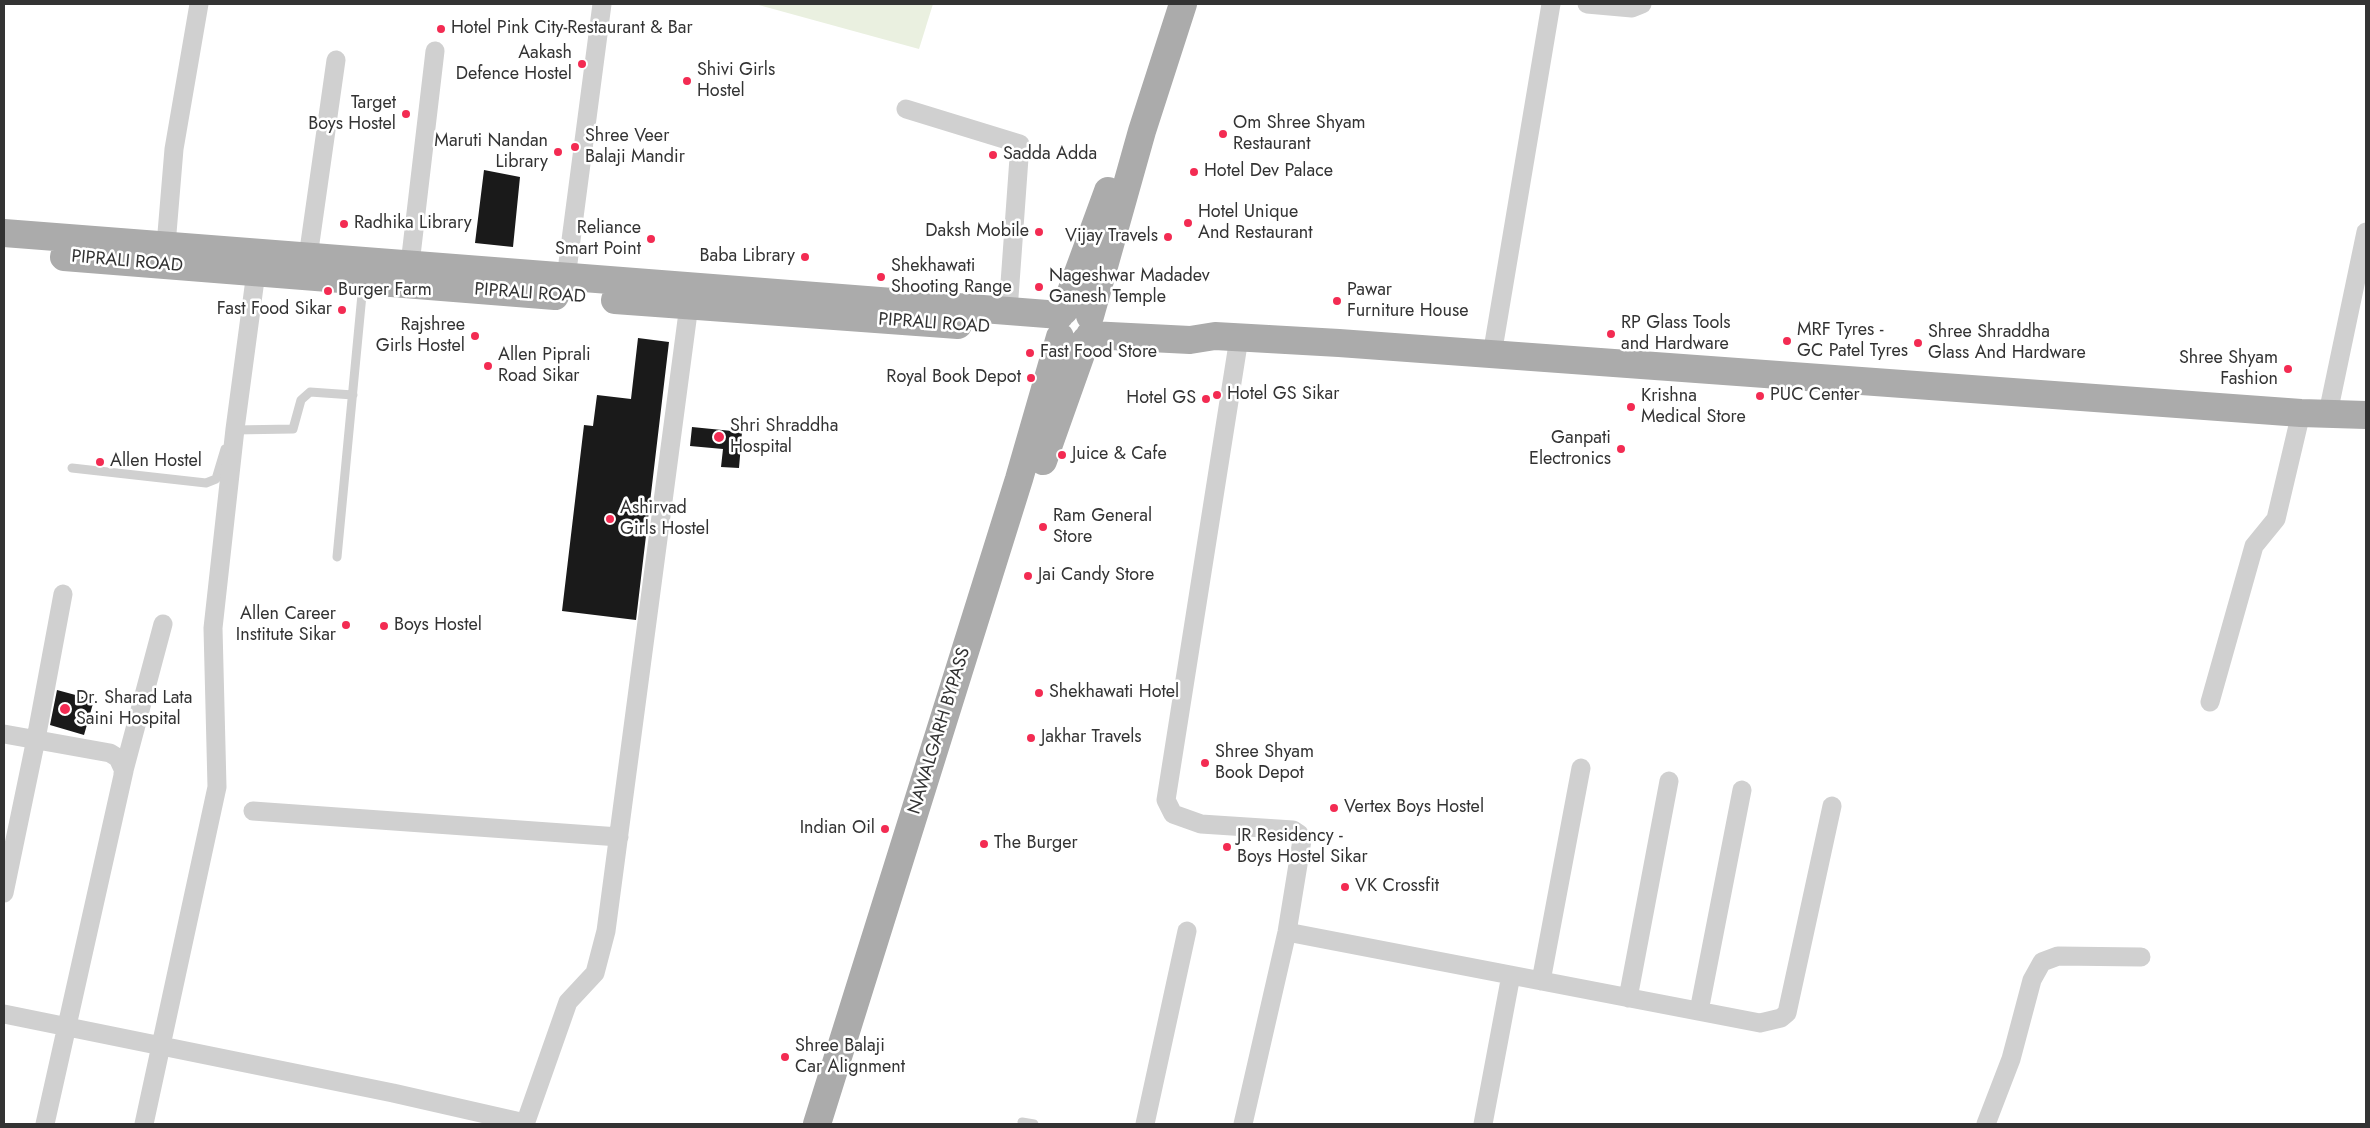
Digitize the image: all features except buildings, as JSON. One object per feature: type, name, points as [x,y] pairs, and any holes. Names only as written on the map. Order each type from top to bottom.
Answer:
[{"type":"main road","points":[[1135,129],[1166,4]]},
{"type":"main road","points":[[1135,129],[1183,4]]},
{"type":"main road","name":"NAWALGARH BYPASS","points":[[834,1124],[946,760],[1075,326],[1108,190],[1135,129]]},
{"type":"main road","points":[[4,233],[1008,311],[1075,326],[1190,340],[1227,337],[2301,413],[2366,415]]},
{"type":"main road","name":"PIPRALI ROAD","points":[[4,251],[364,281],[689,305],[1075,326]]},
{"type":"main road","name":"NAWALGARH BYPASS","points":[[817,1124],[1028,482]]},
{"type":"street","points":[[166,245],[174,149],[199,4]]},
{"type":"street","points":[[566,278],[602,4]]},
{"type":"street","points":[[1492,355],[1551,4]]},
{"type":"street","points":[[1587,4],[1632,8],[1642,4]]},
{"type":"street","points":[[410,264],[435,50]]},
{"type":"street","points":[[308,257],[336,60]]},
{"type":"street","points":[[906,110],[1020,144],[1008,311]]},
{"type":"street","points":[[2328,413],[2366,232]]},
{"type":"street","points":[[144,1124],[217,787],[213,628],[235,429],[256,272]]},
{"type":"street","points":[[4,1014],[393,1093],[525,1124],[568,1002],[595,973],[600,961],[619,837],[689,305]]},
{"type":"street","points":[[1227,337],[1166,800],[1173,814],[1201,824],[1293,830],[1299,834],[1302,840],[1287,932],[1243,1124]]},
{"type":"street","points":[[2210,702],[2254,546],[2276,519],[2301,413]]},
{"type":"street","points":[[4,892],[36,739],[63,594]]},
{"type":"street","points":[[45,1124],[123,775],[162,624]]},
{"type":"street","points":[[4,734],[110,753],[122,763],[123,775]]},
{"type":"street","points":[[1541,981],[1581,768]]},
{"type":"street","points":[[1628,998],[1669,780]]},
{"type":"street","points":[[1699,1011],[1742,790]]},
{"type":"street","points":[[1287,932],[1760,1023],[1781,1018],[1787,1014],[1832,806]]},
{"type":"street","points":[[253,811],[619,837]]},
{"type":"street","points":[[1145,1124],[1187,931]]},
{"type":"street","points":[[1986,1124],[2011,1059],[2032,980],[2042,962],[2058,956],[2141,957]]},
{"type":"street","points":[[1483,1124],[1511,975]]},
{"type":"lane","points":[[338,557],[364,281]]},
{"type":"lane","points":[[72,468],[206,483],[216,478],[228,442],[235,429],[294,429],[301,400],[310,392],[353,395]]},
{"type":"lane","points":[[1022,1122],[1034,1124]]},
{"type":"green space","points":[[755,4],[933,4],[919,49]]},
{"type":"place","name":"Hotel Pink City-Restaurant & Bar","points":[[441,29]]},
{"type":"place","name":"Aakash Defence Hostel","points":[[582,64]]},
{"type":"place","name":"Shivi Girls Hostel","points":[[687,81]]},
{"type":"place","name":"Target Boys Hostel","points":[[406,114]]},
{"type":"place","name":"Om Shree Shyam Restaurant","points":[[1223,134]]},
{"type":"place","name":"Shree Veer Balaji Mandir","points":[[575,147]]},
{"type":"place","name":"Maruti Nandan Library","points":[[558,152]]},
{"type":"place","name":"Sadda Adda","points":[[993,155]]},
{"type":"place","name":"Hotel Dev Palace","points":[[1194,172]]},
{"type":"place","name":"Hotel Unique And Restaurant","points":[[1188,223]]},
{"type":"place","name":"Radhika Library","points":[[344,224]]},
{"type":"place","name":"Daksh Mobile","points":[[1039,232]]},
{"type":"place","name":"Vijay Travels","points":[[1168,237]]},
{"type":"place","name":"Reliance Smart Point","points":[[651,239]]},
{"type":"place","name":"Baba Library","points":[[805,257]]},
{"type":"place","name":"Shekhawati Shooting Range","points":[[881,277]]},
{"type":"place","name":"Nageshwar Madadev Ganesh Temple","points":[[1039,287]]},
{"type":"place","name":"Burger Farm","points":[[328,291]]},
{"type":"place","name":"Pawar Furniture House","points":[[1337,301]]},
{"type":"place","name":"Fast Food Sikar","points":[[342,310]]},
{"type":"place","name":"RP Glass Tools and Hardware","points":[[1611,334]]},
{"type":"place","name":"Rajshree Girls Hostel","points":[[475,336]]},
{"type":"place","name":"MRF Tyres - GC Patel Tyres","points":[[1787,341]]},
{"type":"place","name":"Shree Shraddha Glass And Hardware","points":[[1918,343]]},
{"type":"place","name":"Fast Food Store","points":[[1030,353]]},
{"type":"place","name":"Allen Piprali Road Sikar","points":[[488,366]]},
{"type":"place","name":"Shree Shyam Fashion","points":[[2288,369]]},
{"type":"place","name":"Royal Book Depot","points":[[1031,378]]},
{"type":"place","name":"Hotel GS Sikar","points":[[1217,395]]},
{"type":"place","name":"PUC Center","points":[[1760,396]]},
{"type":"place","name":"Hotel GS","points":[[1206,399]]},
{"type":"place","name":"Krishna Medical Store","points":[[1631,407]]},
{"type":"place","name":"Shri Shraddha Hospital","points":[[719,437]]},
{"type":"place","name":"Ganpati Electronics","points":[[1621,449]]},
{"type":"place","name":"Juice & Cafe","points":[[1062,455]]},
{"type":"place","name":"Allen Hostel","points":[[100,462]]},
{"type":"place","name":"Ashirvad Girls Hostel","points":[[610,519]]},
{"type":"place","name":"Ram General Store","points":[[1043,527]]},
{"type":"place","name":"Jai Candy Store","points":[[1028,576]]},
{"type":"place","name":"Allen Career Institute Sikar","points":[[346,625]]},
{"type":"place","name":"Boys Hostel","points":[[384,626]]},
{"type":"place","name":"Shekhawati Hotel","points":[[1039,693]]},
{"type":"place","name":"Dr. Sharad Lata Saini Hospital","points":[[65,709]]},
{"type":"place","name":"Jakhar Travels","points":[[1031,738]]},
{"type":"place","name":"Shree Shyam Book Depot","points":[[1205,763]]},
{"type":"place","name":"Vertex Boys Hostel","points":[[1334,808]]},
{"type":"place","name":"Indian Oil","points":[[885,829]]},
{"type":"place","name":"The Burger","points":[[984,844]]},
{"type":"place","name":"JR Residency - Boys Hostel Sikar","points":[[1227,847]]},
{"type":"place","name":"VK Crossfit","points":[[1345,887]]},
{"type":"place","name":"Shree Balaji Car Alignment","points":[[785,1057]]}]
